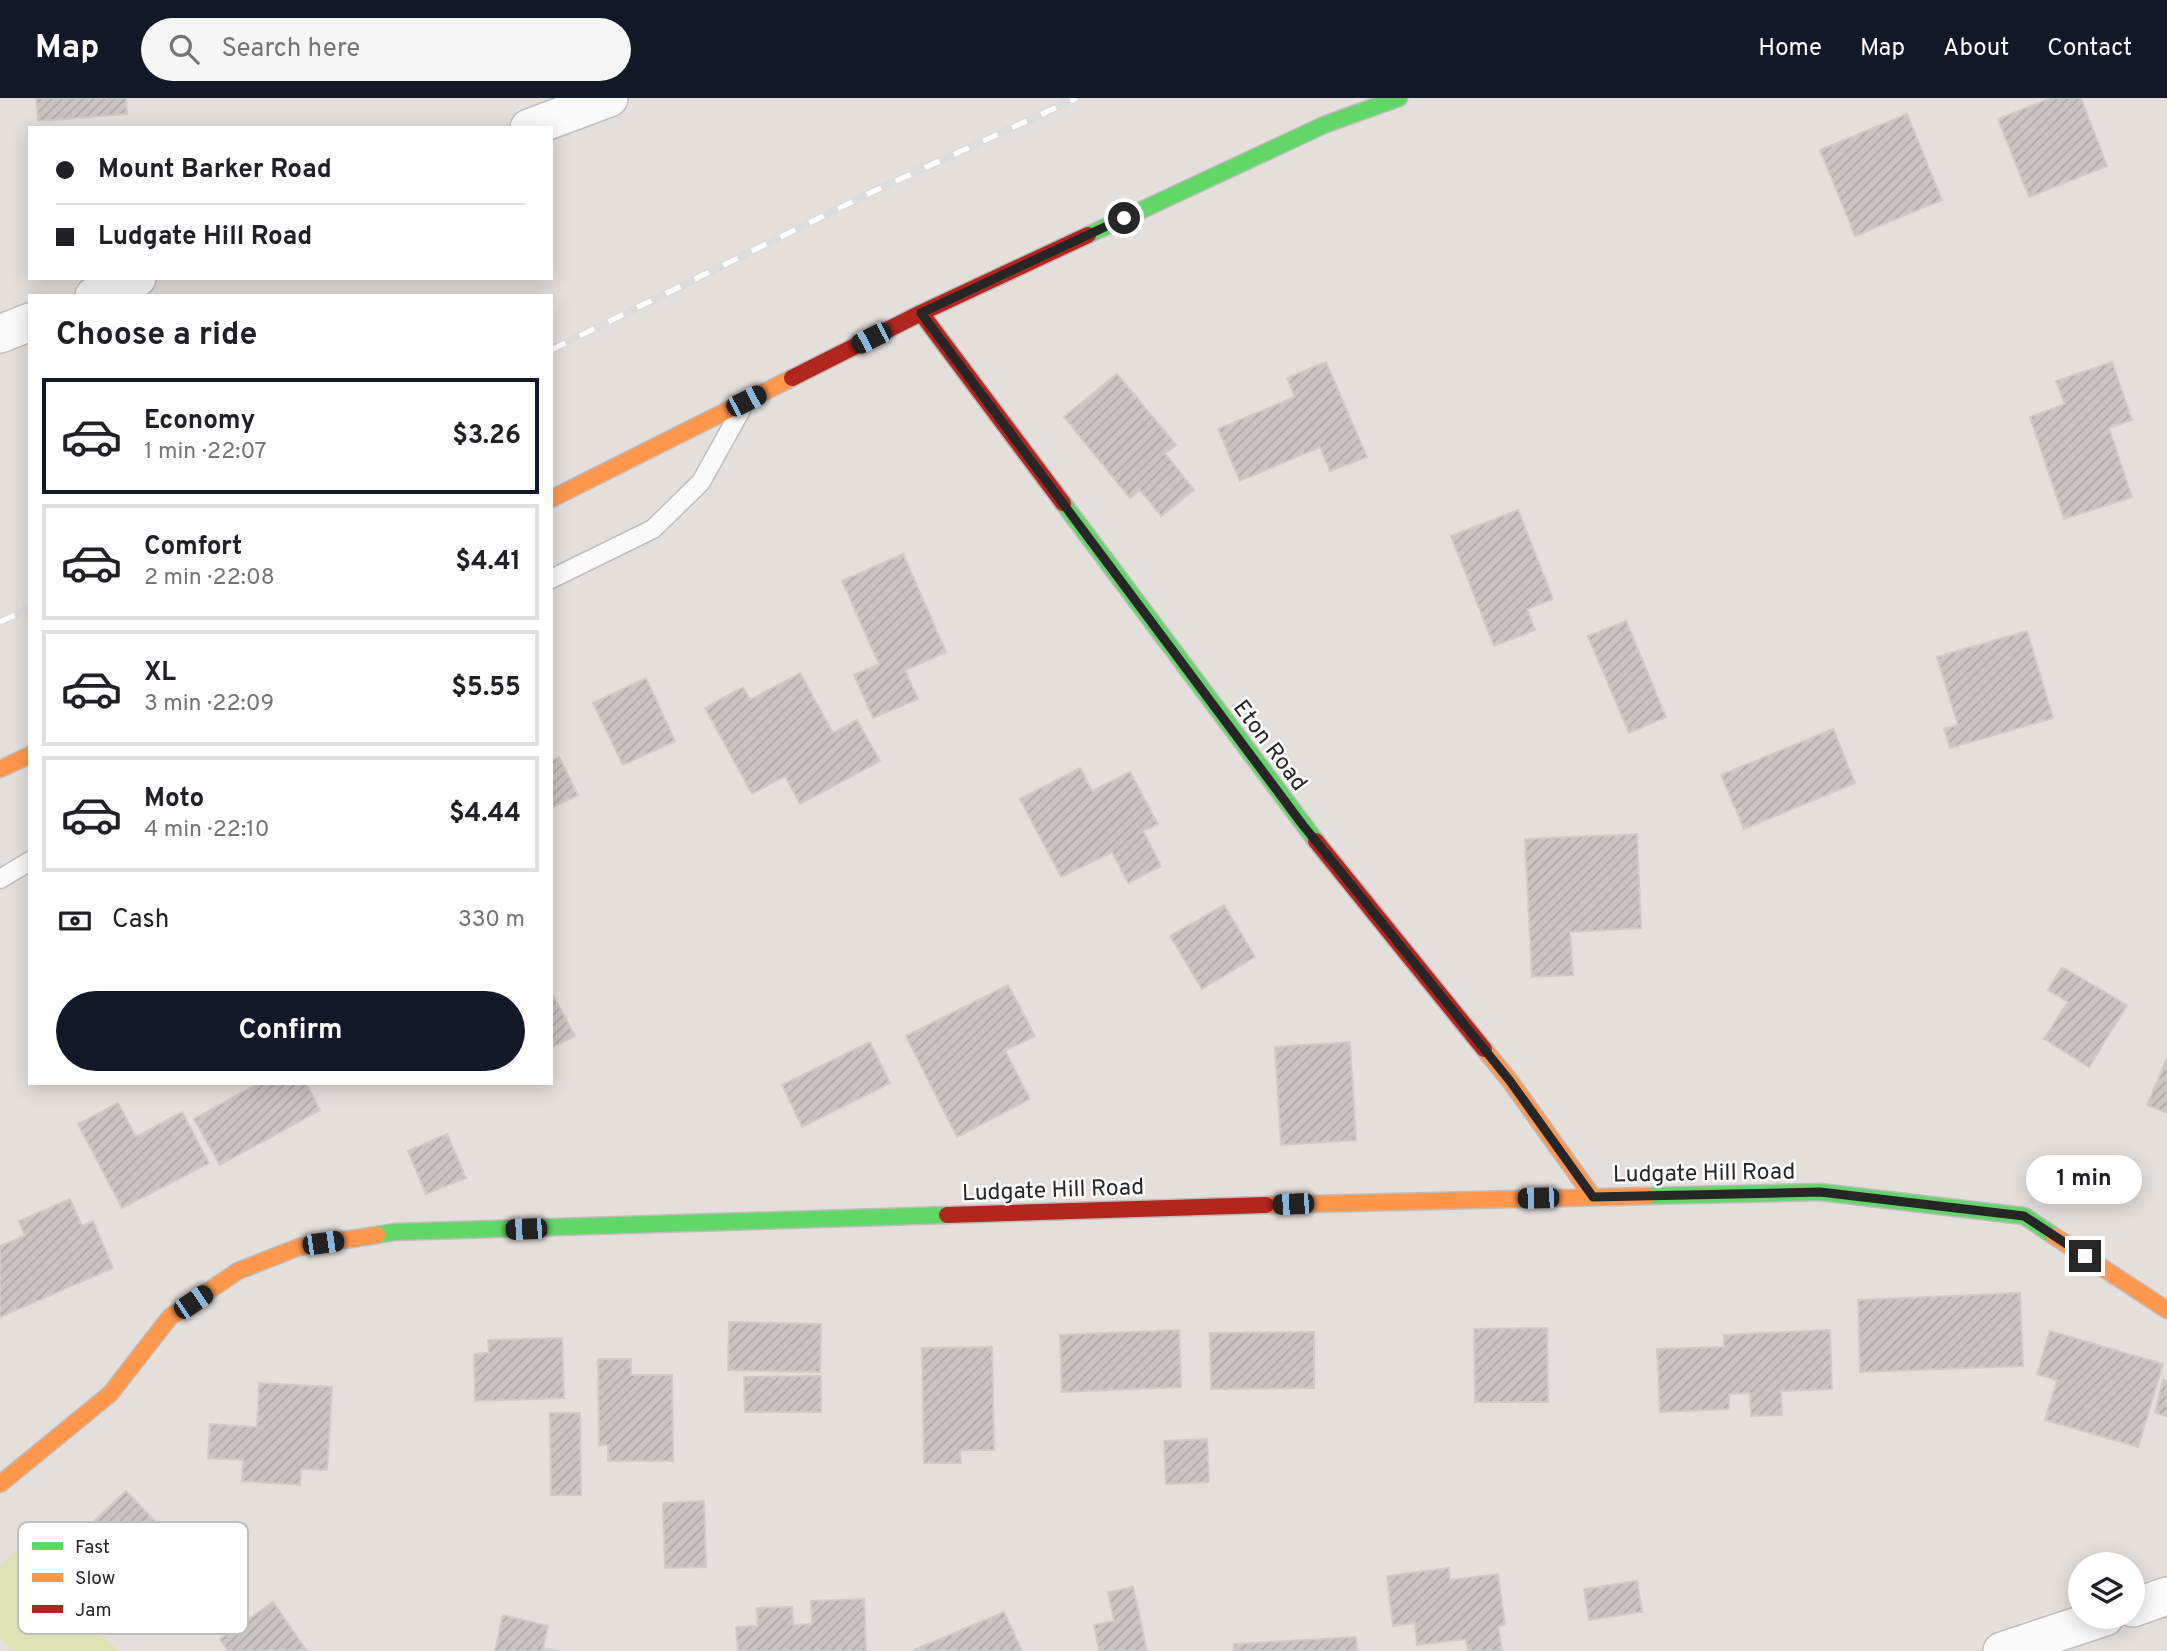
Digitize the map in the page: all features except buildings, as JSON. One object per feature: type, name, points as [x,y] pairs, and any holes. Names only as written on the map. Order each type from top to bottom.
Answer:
[{"type":"street","points":[[534,126],[609,98]]},
{"type":"street","points":[[553,498],[921,313],[1326,124],[1399,98]]},
{"type":"street","points":[[98,294],[132,280]]},
{"type":"street","name":"Eton Road","points":[[921,313],[1293,813],[1510,1081],[1593,1197]]},
{"type":"street","points":[[0,334],[28,322]]},
{"type":"street","points":[[0,769],[28,756]]},
{"type":"street","name":"Ludgate Hill Road","points":[[0,1485],[110,1394],[170,1317],[239,1271],[299,1247],[394,1233],[1426,1200],[1820,1192],[2024,1216],[2167,1310]]},
{"type":"street","points":[[2145,1604],[2167,1597]]},
{"type":"street","points":[[2002,1651],[2069,1629]]},
{"type":"lane","points":[[553,578],[653,528],[701,482],[746,401]]},
{"type":"lane","points":[[0,879],[28,862]]},
{"type":"green space","points":[[15,1551],[18,1554],[18,1634],[100,1634],[118,1651],[13,1651],[0,1638],[0,1567]]},
{"type":"railway","points":[[553,349],[870,193],[1077,98]]},
{"type":"railway","points":[[0,622],[28,609]]},
{"type":"traffic: fast","points":[[1088,235],[1326,124],[1399,98]]},
{"type":"traffic: fast","points":[[1063,503],[1316,841]]},
{"type":"traffic: fast","points":[[1647,1196],[1820,1192],[2024,1216],[2054,1236]]},
{"type":"traffic: fast","points":[[377,1235],[394,1232],[947,1215]]},
{"type":"traffic: slow","points":[[553,498],[792,378]]},
{"type":"traffic: slow","points":[[0,769],[28,756]]},
{"type":"traffic: slow","points":[[1484,1049],[1593,1197]]},
{"type":"traffic: slow","points":[[1266,1205],[1647,1196]]},
{"type":"traffic: slow","points":[[0,1484],[110,1394],[170,1317],[238,1271],[299,1247],[377,1235]]},
{"type":"traffic: slow","points":[[2054,1236],[2167,1310]]},
{"type":"traffic: jam","points":[[792,378],[921,313],[1088,235]]},
{"type":"traffic: jam","points":[[921,313],[1063,503]]},
{"type":"traffic: jam","points":[[1316,841],[1484,1049]]},
{"type":"traffic: jam","points":[[947,1215],[1266,1205]]},
{"type":"route","points":[[1124,218],[921,313],[1302,824],[1510,1081],[1593,1197],[1820,1192],[2024,1216],[2085,1256]]}]
